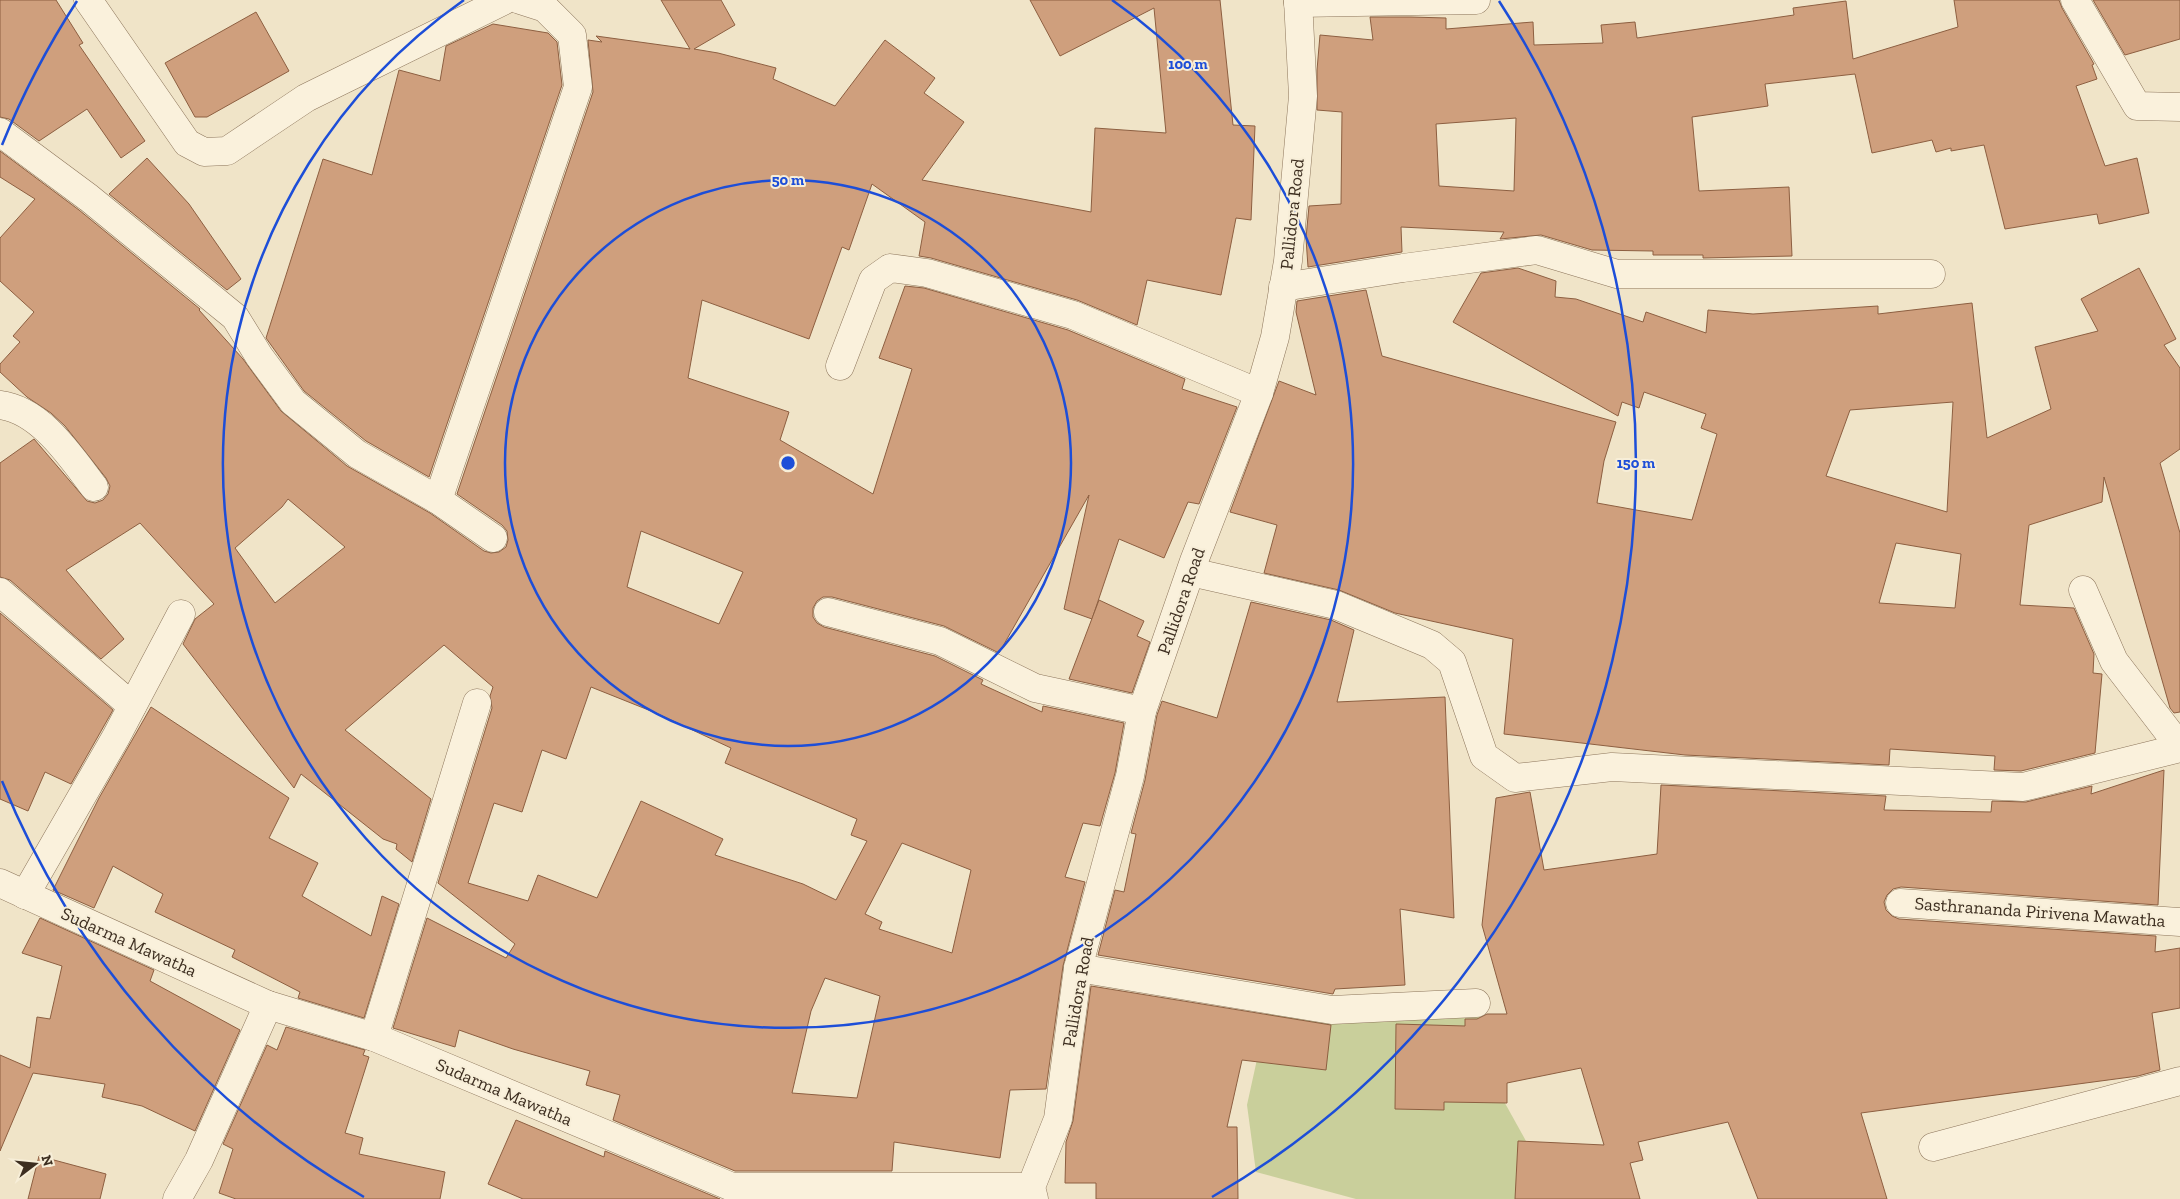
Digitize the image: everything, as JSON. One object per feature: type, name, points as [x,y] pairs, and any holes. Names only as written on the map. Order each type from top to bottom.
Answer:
[{"type":"street","points":[[88,0],[187,143],[204,152],[227,151],[306,98],[505,0]]},
{"type":"street","points":[[438,500],[578,87],[572,35],[545,8],[520,0]]},
{"type":"street","points":[[1298,2],[1476,0]]},
{"type":"street","points":[[2075,0],[2137,106],[2180,107]]},
{"type":"street","name":"Pallidora Road","points":[[1033,1193],[1058,1119],[1078,968],[1130,776],[1142,711],[1191,572],[1258,394],[1275,337],[1284,288],[1292,225],[1304,96],[1298,2]]},
{"type":"street","points":[[0,132],[89,198],[236,318],[259,356],[293,402],[357,454],[438,500],[492,538]]},
{"type":"street","points":[[1284,288],[1403,268],[1537,250],[1616,274],[1931,274]]},
{"type":"street","points":[[840,366],[873,280],[890,268],[927,273],[1074,315],[1258,394]]},
{"type":"street","points":[[0,405],[13,407],[52,434],[94,487]]},
{"type":"street","points":[[1191,572],[1336,605],[1432,645],[1452,662],[1484,756],[1515,778],[1612,767],[2023,787],[2180,747],[2114,661],[2083,590]]},
{"type":"street","points":[[0,592],[132,706]]},
{"type":"street","points":[[828,612],[940,641],[1035,688],[1142,711]]},
{"type":"street","points":[[25,895],[132,706],[181,614]]},
{"type":"street","points":[[374,1037],[477,703]]},
{"type":"street","name":"Sudarma Mawatha","points":[[0,883],[268,1005],[374,1037],[732,1188],[1033,1193]]},
{"type":"street","name":"Sasthrananda Pirivena Mawatha","points":[[1900,903],[2180,922]]},
{"type":"street","points":[[1078,968],[1332,1010],[1476,1003]]},
{"type":"street","points":[[177,1199],[198,1160],[268,1005]]},
{"type":"street","points":[[1933,1147],[2180,1081]]},
{"type":"green space","points":[[1270,1000],[1476,1003],[1501,1096],[1551,1186],[1562,1199],[1356,1199],[1256,1172],[1247,1105]]},
{"type":"building","points":[[0,0],[56,0],[83,43],[79,45],[145,141],[121,158],[87,109],[39,141],[9,119],[0,117]]},
{"type":"building","points":[[661,0],[721,0],[735,25],[694,49],[718,53],[776,68],[773,79],[835,106],[885,40],[935,78],[924,93],[964,122],[922,180],[1091,212],[1095,128],[1166,133],[1154,8],[1060,56],[1030,0],[1220,0],[1233,125],[1255,126],[1251,220],[1236,218],[1221,295],[1147,280],[1137,325],[1077,300],[919,256],[925,222],[872,184],[849,250],[842,247],[809,339],[702,300],[688,378],[789,412],[780,440],[873,494],[912,369],[879,358],[905,286],[924,288],[1068,330],[1185,379],[1182,389],[1237,407],[1199,504],[1188,502],[1164,558],[1119,539],[1092,619],[1064,609],[1089,495],[999,653],[944,626],[832,597],[823,597],[817,601],[813,608],[813,617],[817,623],[824,627],[935,656],[983,680],[981,684],[1042,712],[1043,706],[1124,723],[1115,773],[1100,826],[1083,823],[1065,877],[1085,882],[1063,966],[1046,1089],[1010,1090],[1000,1158],[894,1142],[892,1171],[735,1171],[613,1120],[620,1095],[586,1085],[590,1071],[513,1049],[459,1030],[455,1047],[393,1028],[427,918],[506,958],[515,944],[438,883],[492,708],[490,696],[493,687],[444,645],[345,730],[431,799],[412,862],[396,849],[397,844],[383,839],[301,774],[294,788],[183,644],[195,619],[214,604],[140,523],[66,570],[124,639],[101,659],[10,580],[0,577],[0,463],[34,439],[87,501],[95,503],[103,500],[108,494],[110,486],[106,478],[65,426],[51,413],[27,397],[0,372],[0,364],[20,342],[13,336],[34,312],[0,281],[0,238],[35,199],[0,177],[0,151],[79,210],[200,309],[243,359],[281,411],[347,466],[430,513],[484,551],[491,553],[499,552],[506,547],[508,540],[507,531],[502,525],[457,494],[593,92],[588,40],[602,42],[596,36],[690,49]],"holes":[[[288,499],[345,547],[275,603],[235,548],[282,507]],[[641,531],[743,572],[719,624],[627,587]],[[591,687],[656,713],[731,748],[725,763],[857,819],[851,835],[867,841],[836,900],[803,884],[715,855],[723,839],[641,801],[597,898],[538,875],[528,901],[468,883],[494,803],[522,812],[542,750],[566,759]],[[902,843],[971,870],[952,953],[879,929],[882,922],[865,914]],[[825,978],[880,996],[857,1098],[792,1093],[811,1011]]]},
{"type":"building","points":[[1954,0],[2059,0],[2094,64],[2092,65],[2097,79],[2076,86],[2105,166],[2137,158],[2149,213],[2099,224],[2097,214],[2005,229],[1984,145],[1951,151],[1951,148],[1936,152],[1932,140],[1872,153],[1855,74],[1765,84],[1768,106],[1692,117],[1699,191],[1789,187],[1792,256],[1703,258],[1703,255],[1653,255],[1653,251],[1592,250],[1541,235],[1500,239],[1504,232],[1401,227],[1402,252],[1308,267],[1306,238],[1309,206],[1341,204],[1342,112],[1317,110],[1317,70],[1320,35],[1373,40],[1370,17],[1411,17],[1446,18],[1446,29],[1533,22],[1534,45],[1603,43],[1601,25],[1635,22],[1637,38],[1794,15],[1793,8],[1846,1],[1853,59],[1958,27]],"holes":[[[1516,118],[1514,191],[1439,186],[1436,124]]]},
{"type":"building","points":[[2093,0],[2180,0],[2180,39],[2125,55]]},
{"type":"building","points":[[256,12],[289,71],[207,117],[195,117],[165,63]]},
{"type":"building","points":[[493,24],[548,33],[557,42],[562,85],[429,477],[366,441],[304,391],[266,338],[323,159],[372,175],[399,70],[440,81],[446,46]]},
{"type":"building","points":[[147,158],[189,204],[241,279],[227,290],[109,194]]},
{"type":"building","points":[[1518,268],[1556,281],[1555,297],[1576,299],[1643,322],[1646,312],[1706,333],[1708,310],[1753,314],[1878,306],[1878,314],[1972,303],[1987,438],[2051,409],[2035,347],[2098,331],[2081,299],[2139,268],[2176,339],[2164,345],[2180,368],[2180,449],[2160,463],[2180,533],[2180,712],[2174,713],[2170,708],[2104,477],[2102,502],[2029,525],[2020,605],[2074,608],[2094,654],[2093,673],[2102,674],[2095,753],[2021,771],[1994,770],[1995,756],[1890,749],[1889,765],[1685,755],[1504,734],[1513,639],[1395,613],[1339,590],[1264,573],[1277,525],[1230,512],[1279,381],[1316,395],[1296,312],[1297,301],[1366,290],[1382,356],[1616,422],[1604,461],[1597,503],[1692,520],[1717,434],[1701,428],[1706,414],[1644,392],[1639,408],[1622,402],[1618,416],[1453,322],[1481,273]],"holes":[[[1953,402],[1947,512],[1826,476],[1850,410]],[[1896,543],[1961,554],[1955,608],[1879,603]]]},
{"type":"building","points":[[1099,600],[1144,621],[1137,636],[1150,642],[1132,693],[1069,679]]},
{"type":"building","points":[[1251,602],[1331,620],[1354,630],[1337,702],[1445,697],[1454,918],[1400,909],[1405,985],[1335,989],[1333,994],[1098,955],[1115,890],[1124,892],[1136,834],[1131,833],[1145,780],[1157,715],[1162,701],[1217,718]]},
{"type":"building","points":[[0,613],[113,710],[71,784],[45,772],[28,811],[0,799]]},
{"type":"building","points":[[151,707],[289,798],[269,838],[318,863],[302,896],[371,936],[382,896],[399,904],[364,1018],[298,998],[300,992],[232,957],[235,950],[155,912],[163,894],[113,866],[94,908],[53,890],[99,798]]},
{"type":"building","points":[[2164,770],[2158,905],[1901,887],[1893,889],[1887,895],[1884,902],[1886,910],[1892,916],[1899,919],[2156,936],[2155,952],[2180,948],[2180,1008],[2152,1013],[2160,1070],[2138,1076],[1861,1113],[1887,1199],[1758,1199],[1728,1122],[1638,1142],[1643,1160],[1630,1163],[1640,1199],[1515,1199],[1518,1141],[1604,1145],[1581,1068],[1507,1083],[1507,1103],[1444,1102],[1444,1110],[1395,1109],[1396,1024],[1465,1026],[1465,1019],[1477,1019],[1487,1014],[1507,1014],[1482,925],[1496,798],[1530,792],[1544,870],[1657,854],[1661,785],[1886,796],[1884,810],[1991,812],[1992,801],[2026,802],[2092,786],[2091,794]]},
{"type":"building","points":[[40,918],[154,970],[150,981],[240,1030],[195,1131],[142,1106],[102,1097],[105,1084],[33,1073],[0,1151],[0,1055],[30,1068],[37,1017],[50,1019],[62,966],[22,953]]},
{"type":"building","points":[[1091,986],[1331,1025],[1326,1070],[1242,1060],[1227,1127],[1237,1127],[1238,1199],[1096,1199],[1096,1183],[1065,1183],[1066,1142],[1073,1121]]},
{"type":"building","points":[[286,1027],[365,1050],[363,1055],[369,1057],[345,1133],[363,1138],[359,1154],[445,1172],[440,1199],[236,1199],[219,1193],[233,1149],[223,1144],[267,1045],[277,1050]]},
{"type":"building","points":[[516,1120],[604,1157],[605,1151],[720,1199],[523,1199],[488,1184]]},
{"type":"building","points":[[39,1156],[106,1174],[100,1199],[28,1199]]}]
